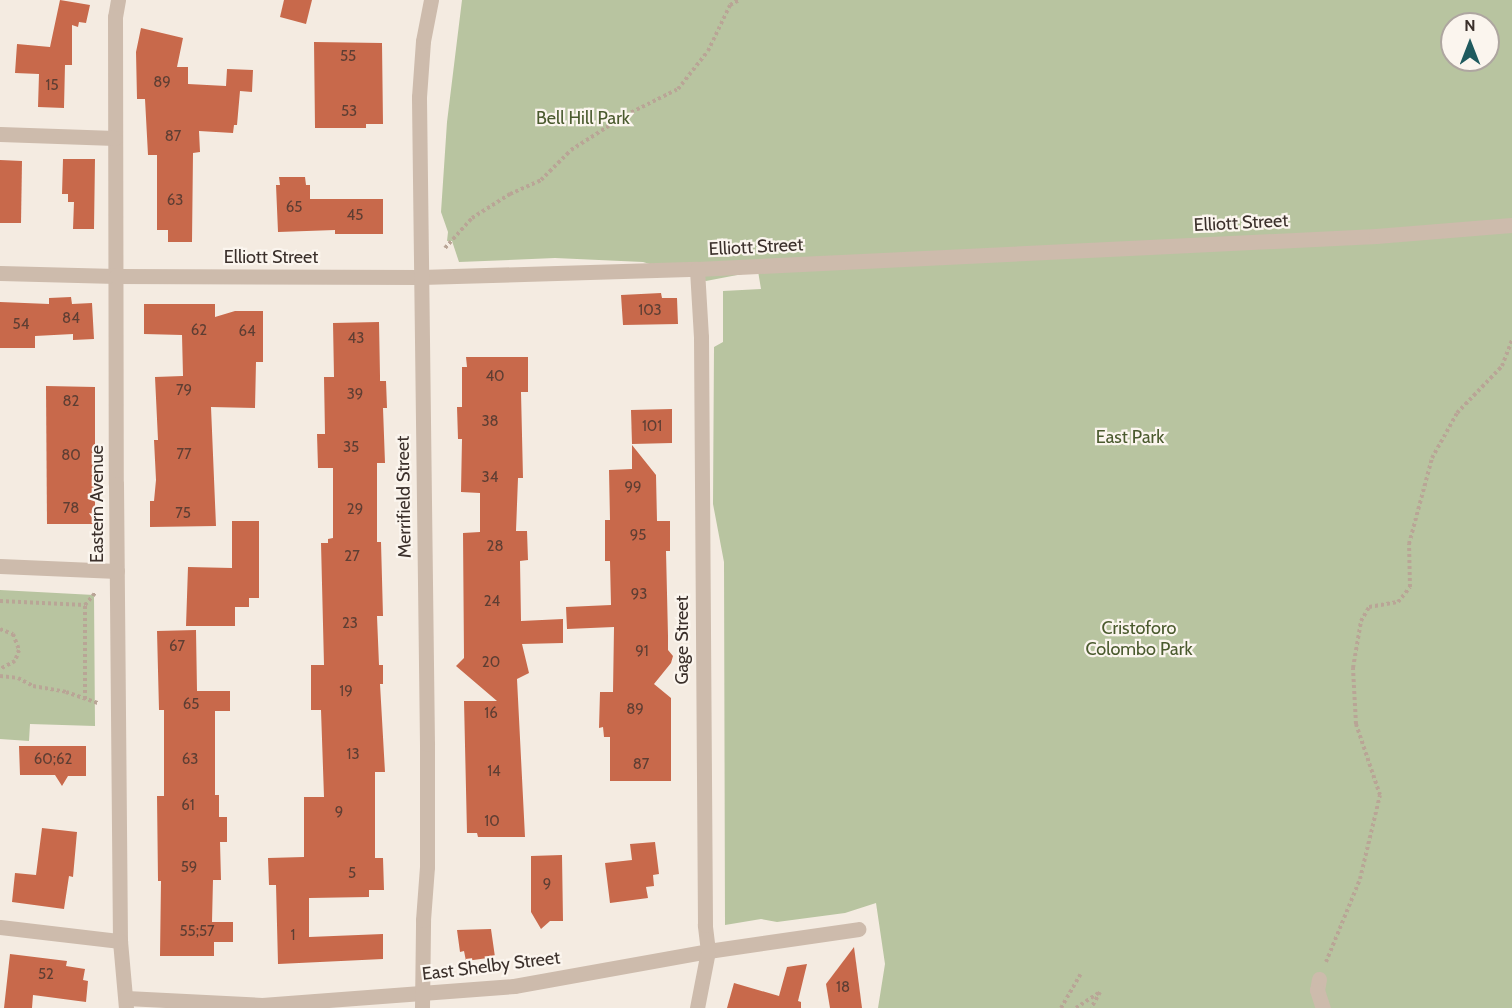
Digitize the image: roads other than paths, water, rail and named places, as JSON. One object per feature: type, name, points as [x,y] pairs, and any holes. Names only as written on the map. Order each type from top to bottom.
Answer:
[{"type":"street","name":"Eastern Avenue","points":[[118,0],[115,17],[117,571],[120,941],[126,1003]]},
{"type":"street","name":"Merrifield Street","points":[[423,1001],[427,744],[418,97],[423,41],[431,0]]},
{"type":"street","points":[[0,134],[115,138]]},
{"type":"street","name":"Elliott Street","points":[[0,273],[116,276],[421,277],[697,269],[1376,236],[1512,225]]},
{"type":"street","name":"Gage Street","points":[[696,1008],[708,951],[705,925],[701,337],[697,269]]},
{"type":"street","points":[[0,566],[117,571]]},
{"type":"street","points":[[0,927],[120,941]]},
{"type":"street","name":"East Shelby Street","points":[[126,1003],[262,1005],[423,1001],[708,951],[858,929]]},
{"type":"street","points":[[1319,979],[1317,990],[1323,1008]]},
{"type":"park label","name":"Bell Hill Park","points":[[583,118]]},
{"type":"park label","name":"East Park","points":[[1130,437]]},
{"type":"park label","name":"Cristoforo Colombo Park","points":[[1139,639]]}]
